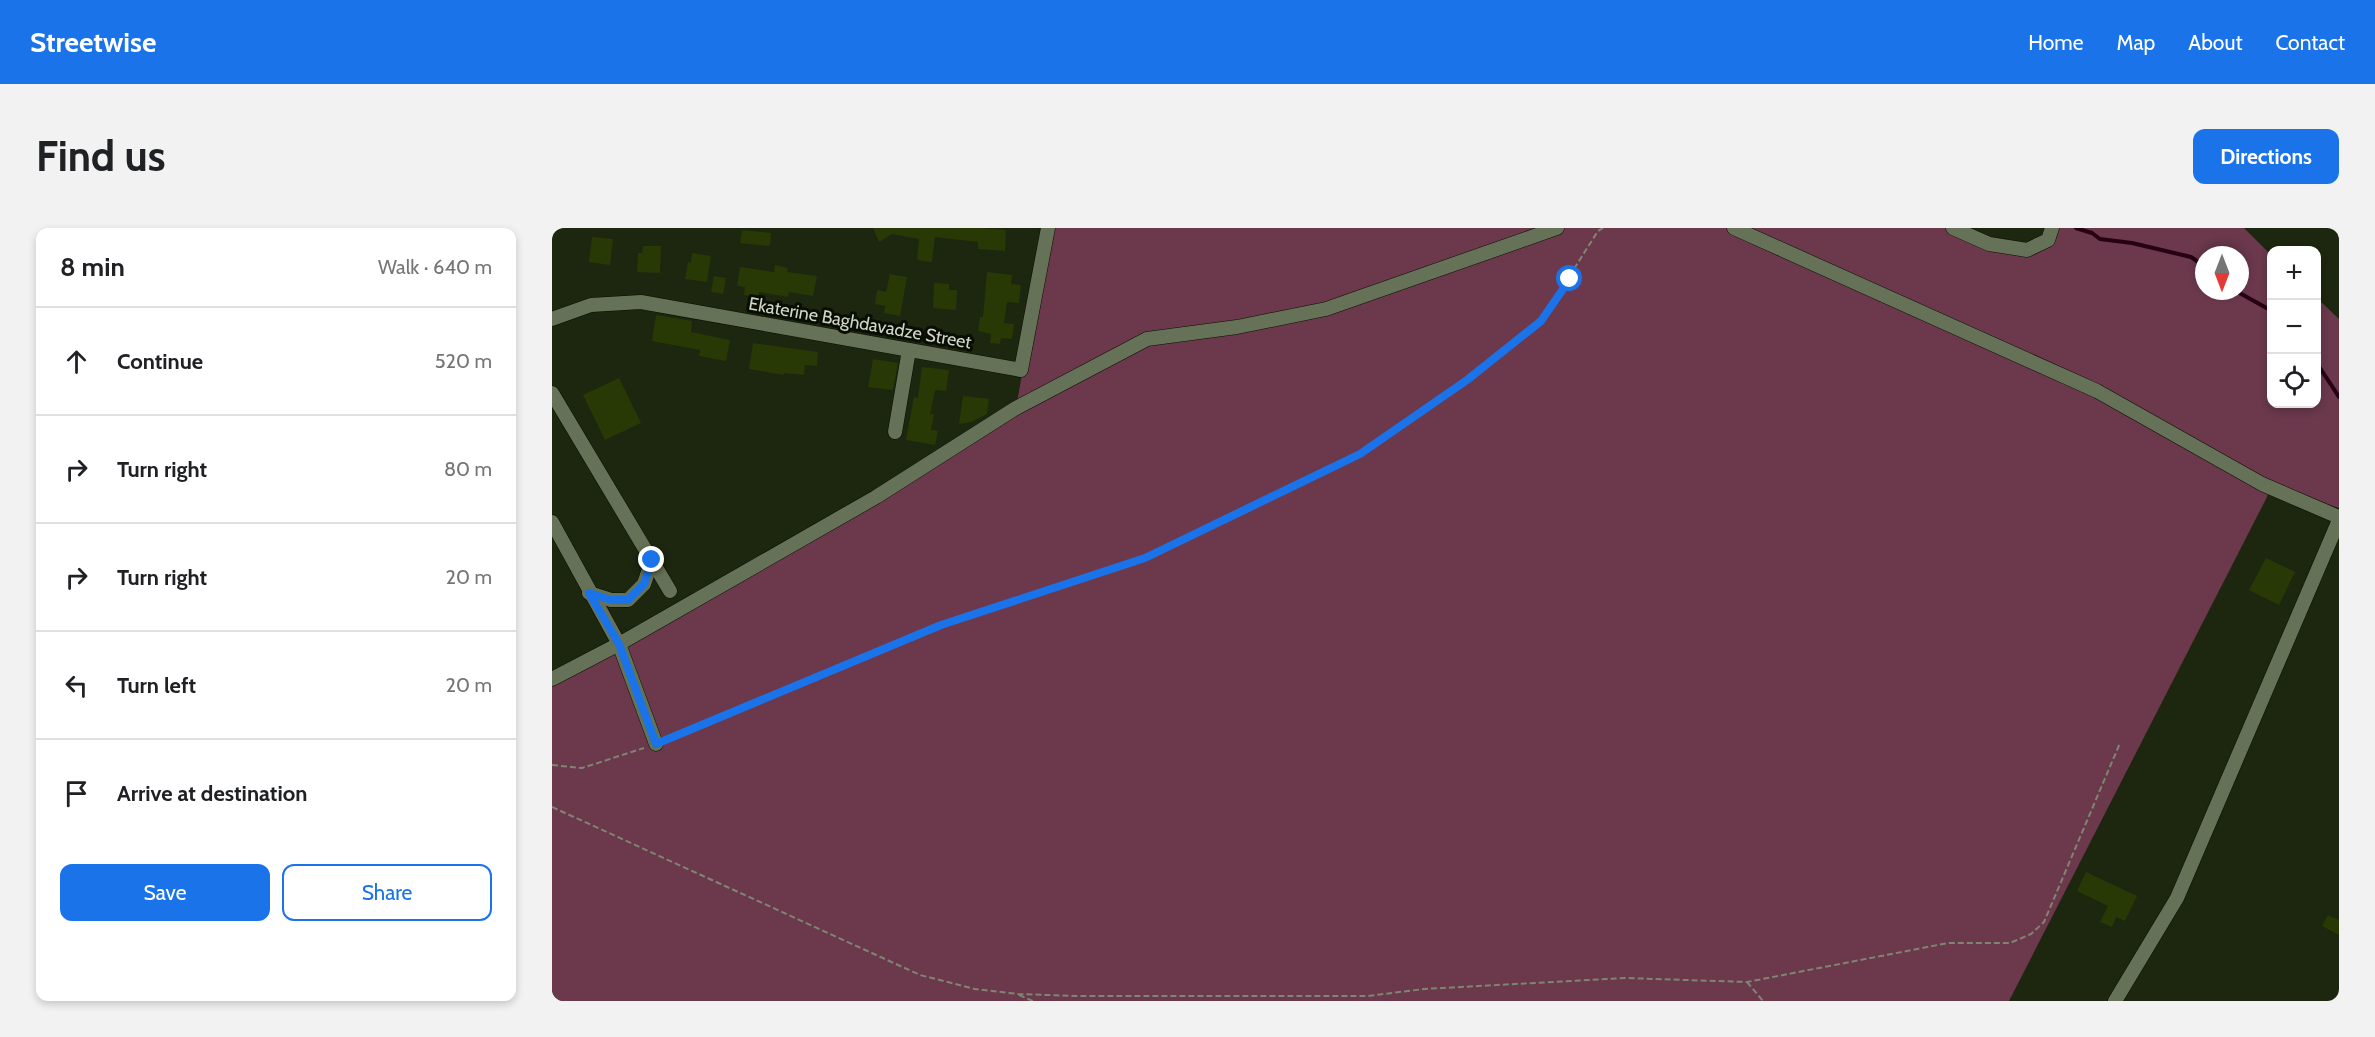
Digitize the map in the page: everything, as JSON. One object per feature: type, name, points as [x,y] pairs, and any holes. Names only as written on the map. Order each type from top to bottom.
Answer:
[{"type":"street","name":"Ekaterine Baghdavadze Street","points":[[552,319],[591,305],[641,303],[1021,370],[1048,228]]},
{"type":"street","points":[[552,679],[619,644],[876,497],[1016,408],[1147,339],[1237,327],[1326,309],[1557,228]]},
{"type":"street","points":[[1734,228],[2097,391],[2262,484],[2339,519],[2177,898],[2115,1001]]},
{"type":"street","points":[[1953,228],[1989,244],[2028,250],[2048,240],[2052,228]]},
{"type":"street","points":[[895,432],[909,350]]},
{"type":"street","points":[[552,393],[670,591]]},
{"type":"street","points":[[552,522],[619,644],[656,744]]},
{"type":"street","points":[[589,593],[611,600],[628,600],[644,584],[652,560]]},
{"type":"path","points":[[552,765],[582,768],[656,744],[941,625],[1145,558],[1360,454],[1467,380],[1541,321],[1598,231],[1603,228]]},
{"type":"path","points":[[552,807],[920,975],[975,989],[1018,994],[1368,996],[1424,989],[1625,978],[1747,982],[1948,943],[2010,943],[2031,934],[2044,922],[2120,743]]},
{"type":"path","points":[[1747,982],[1763,1001]]},
{"type":"path","points":[[1018,994],[1033,1001]]},
{"type":"shaded area","points":[[1048,228],[1949,228],[1981,244],[2030,256],[2057,237],[2059,228],[2244,228],[2267,251],[2267,408],[2321,408],[2321,302],[2339,319],[2339,508],[2270,486],[2267,497],[2009,1001],[552,1001],[552,679],[1016,408]]},
{"type":"building","points":[[873,228],[1006,230],[1005,251],[978,249],[978,242],[935,237],[932,262],[917,260],[919,239],[892,234],[879,242]]},
{"type":"building","points":[[742,230],[771,233],[770,246],[740,243]]},
{"type":"building","points":[[592,237],[613,239],[610,265],[589,262]]},
{"type":"building","points":[[643,246],[661,246],[660,273],[637,272],[638,253],[642,253]]},
{"type":"building","points":[[692,253],[711,256],[707,282],[685,279]]},
{"type":"building","points":[[775,265],[788,268],[787,272],[817,276],[813,296],[789,292],[788,297],[759,292],[758,297],[744,295],[745,287],[737,286],[740,267],[774,272]]},
{"type":"building","points":[[987,272],[1012,275],[1011,284],[1021,285],[1019,303],[1007,302],[1004,323],[1014,324],[1012,339],[1001,338],[1000,344],[990,343],[991,334],[978,331],[980,317],[983,317]]},
{"type":"building","points":[[890,274],[907,277],[900,316],[884,313],[885,306],[875,304],[877,290],[886,292]]},
{"type":"building","points":[[714,276],[726,278],[723,294],[711,292]]},
{"type":"building","points":[[934,283],[949,284],[949,290],[957,290],[956,310],[933,308]]},
{"type":"building","points":[[656,315],[692,321],[691,332],[730,340],[726,361],[699,356],[700,350],[652,341]]},
{"type":"building","points":[[753,343],[818,352],[817,366],[805,365],[804,375],[784,373],[784,375],[749,369]]},
{"type":"building","points":[[873,359],[898,363],[893,390],[868,387]]},
{"type":"building","points":[[922,367],[949,370],[946,391],[935,390],[930,414],[934,414],[931,430],[938,431],[935,445],[906,440],[914,397],[918,398]]},
{"type":"building","points":[[619,378],[641,423],[605,440],[583,395]]},
{"type":"building","points":[[963,396],[989,399],[987,414],[971,422],[959,424]]},
{"type":"building","points":[[2266,558],[2295,572],[2279,605],[2249,590]]},
{"type":"building","points":[[2086,872],[2137,896],[2125,921],[2116,917],[2112,927],[2100,922],[2108,906],[2077,891]]},
{"type":"building","points":[[2328,915],[2339,920],[2339,935],[2322,926]]},
{"type":"waterway","points":[[2076,228],[2092,233],[2100,239],[2132,243],[2195,260]]},
{"type":"waterway","points":[[2249,298],[2267,308]]},
{"type":"waterway","points":[[2321,370],[2339,397]]},
{"type":"route","points":[[652,560],[644,584],[628,600],[611,600],[589,593],[619,644],[656,744],[941,625],[1145,558],[1360,454],[1467,380],[1541,321],[1570,279]]}]
